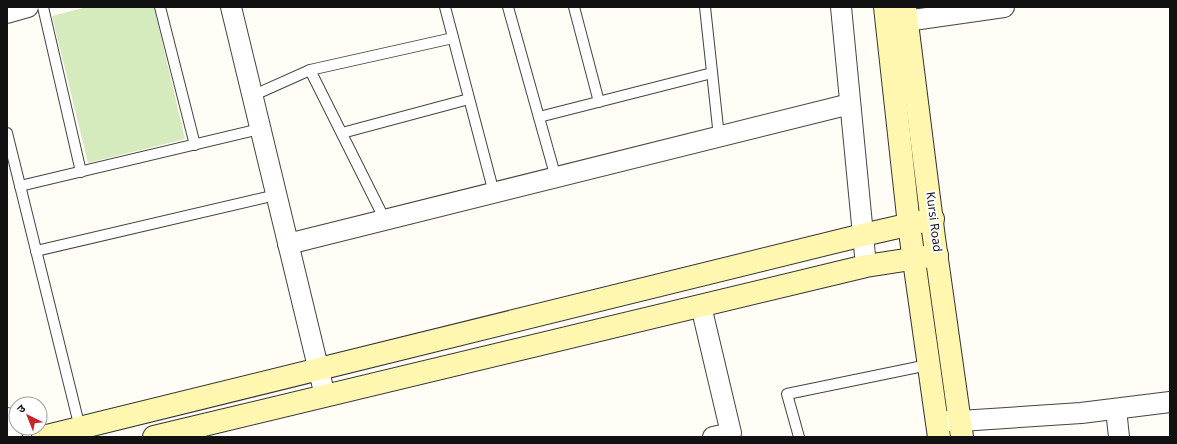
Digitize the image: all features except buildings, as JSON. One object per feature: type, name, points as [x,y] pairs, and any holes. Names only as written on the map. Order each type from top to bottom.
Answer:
[{"type":"street","points":[[7,13],[28,7]]},
{"type":"street","points":[[231,7],[325,396]]},
{"type":"street","points":[[840,7],[866,266]]},
{"type":"street","points":[[896,14],[1004,7]]},
{"type":"street","name":"Kursi Road","points":[[896,14],[933,219],[961,429]]},
{"type":"street","name":"Kursi Road","points":[[896,14],[908,225],[938,429]]},
{"type":"street","points":[[288,244],[850,104]]},
{"type":"street","points":[[42,437],[933,219]]},
{"type":"street","points":[[154,437],[866,266],[937,255]]},
{"type":"street","points":[[702,306],[726,436]]},
{"type":"street","points":[[938,429],[961,429],[1170,402]]},
{"type":"street","points":[[1116,409],[1119,437]]},
{"type":"street","points":[[7,418],[12,437]]},
{"type":"lane","points":[[43,7],[81,172]]},
{"type":"lane","points":[[160,7],[195,144]]},
{"type":"lane","points":[[445,7],[494,193]]},
{"type":"lane","points":[[508,7],[556,178]]},
{"type":"lane","points":[[574,7],[600,102]]},
{"type":"lane","points":[[705,7],[719,137]]},
{"type":"lane","points":[[252,96],[310,70],[453,38]]},
{"type":"lane","points":[[310,70],[385,220]]},
{"type":"lane","points":[[539,117],[712,73]]},
{"type":"lane","points":[[342,133],[469,99]]},
{"type":"lane","points":[[20,186],[260,129]]},
{"type":"lane","points":[[7,133],[80,428]]},
{"type":"lane","points":[[36,251],[276,195]]},
{"type":"lane","points":[[799,437],[787,394],[928,365]]},
{"type":"green space","points":[[87,7],[154,7],[185,139],[88,163],[52,16]]}]
